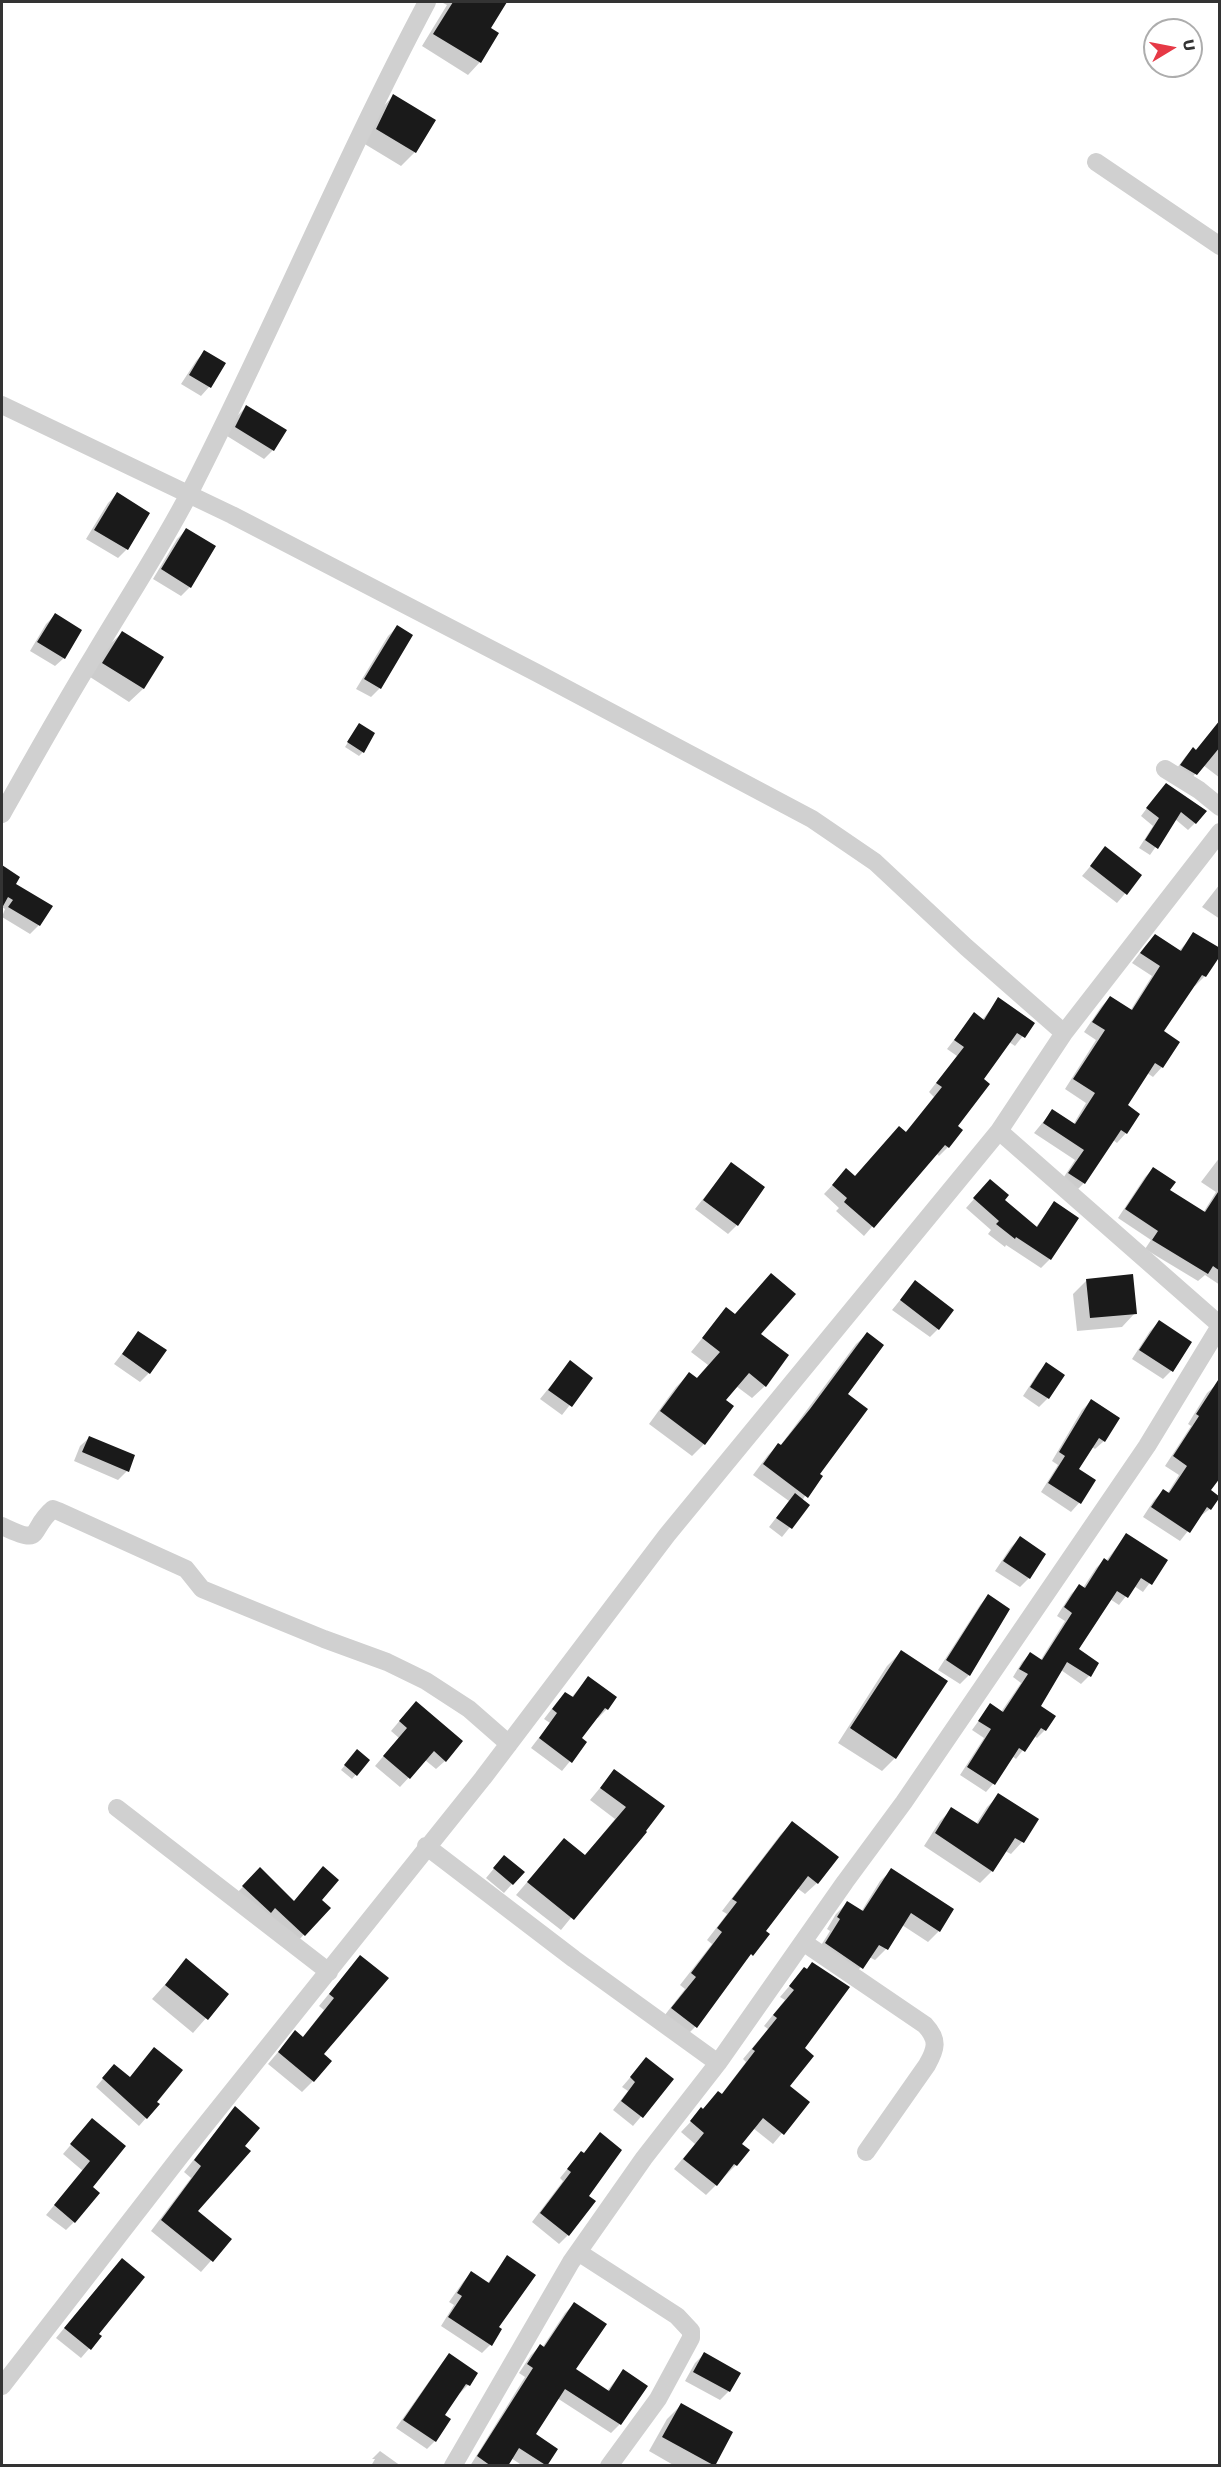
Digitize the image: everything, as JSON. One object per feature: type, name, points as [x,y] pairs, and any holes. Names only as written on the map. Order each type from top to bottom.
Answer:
[{"type":"street","points":[[2,814],[165,538],[248,378],[342,172],[427,2]]},
{"type":"street","points":[[1096,162],[1220,246]]},
{"type":"street","points":[[2,405],[188,494],[537,673],[836,834],[875,862],[966,947],[1064,1033]]},
{"type":"street","points":[[1165,769],[1199,790],[1220,807]]},
{"type":"street","points":[[2,2386],[175,2163],[509,1744],[667,1535],[999,1131],[1064,1033],[1220,832]]},
{"type":"street","points":[[453,2466],[578,2252],[644,2158],[718,2063],[904,1802],[1146,1446],[1220,1326],[999,1131]]},
{"type":"street","points":[[2,1526],[24,1536],[30,1536],[38,1531],[49,1512],[53,1509],[58,1511],[186,1569],[202,1588],[387,1662],[426,1681],[469,1709],[509,1744]]},
{"type":"street","points":[[117,1808],[329,1972]]},
{"type":"street","points":[[426,1846],[574,1959],[718,2063]]},
{"type":"street","points":[[803,1942],[925,2025],[936,2040],[934,2052],[927,2065],[866,2152]]},
{"type":"street","points":[[578,2252],[676,2316],[691,2331],[691,2338],[658,2399],[609,2466]]},
{"type":"building","points":[[453,2],[507,2],[491,28],[499,33],[481,63],[433,34]]},
{"type":"building","points":[[393,94],[436,120],[416,153],[376,129]]},
{"type":"building","points":[[204,350],[226,363],[211,388],[189,375]]},
{"type":"building","points":[[246,405],[287,430],[274,451],[235,427]]},
{"type":"building","points":[[117,492],[150,513],[128,550],[94,530]]},
{"type":"building","points":[[186,528],[216,546],[191,588],[161,569]]},
{"type":"building","points":[[55,613],[82,630],[65,659],[37,642]]},
{"type":"building","points":[[397,625],[413,635],[381,689],[364,679]]},
{"type":"building","points":[[122,631],[164,657],[144,689],[102,663]]},
{"type":"building","points":[[1220,720],[1220,747],[1197,775],[1180,765],[1193,747],[1196,750]]},
{"type":"building","points":[[359,723],[375,733],[364,753],[347,742]]},
{"type":"building","points":[[1166,783],[1207,811],[1196,824],[1181,812],[1158,849],[1145,840],[1159,818],[1146,808]]},
{"type":"building","points":[[1105,846],[1142,875],[1127,895],[1090,866]]},
{"type":"building","points":[[2,865],[20,877],[16,884],[53,906],[40,926],[8,907],[13,900],[8,897],[2,908]]},
{"type":"building","points":[[1193,932],[1220,948],[1220,956],[1206,977],[1202,975],[1164,1031],[1180,1042],[1163,1068],[1155,1063],[1128,1105],[1140,1114],[1127,1134],[1121,1130],[1085,1184],[1068,1173],[1084,1150],[1043,1123],[1052,1109],[1075,1124],[1095,1093],[1073,1079],[1105,1030],[1092,1022],[1110,996],[1132,1010],[1160,966],[1140,953],[1155,934],[1181,951]]},
{"type":"building","points":[[998,997],[1035,1023],[1025,1038],[1017,1033],[984,1079],[990,1084],[958,1126],[963,1130],[949,1148],[945,1145],[874,1228],[844,1202],[847,1198],[832,1185],[846,1168],[855,1176],[899,1126],[906,1132],[942,1087],[936,1083],[964,1047],[954,1040],[974,1012],[984,1020]]},
{"type":"building","points":[[731,1162],[765,1187],[738,1226],[703,1200]]},
{"type":"building","points":[[1153,1167],[1176,1182],[1170,1190],[1205,1212],[1220,1189],[1220,1271],[1213,1266],[1208,1274],[1152,1240],[1158,1231],[1125,1209]]},
{"type":"building","points":[[990,1179],[1009,1195],[1005,1200],[1037,1227],[1054,1201],[1079,1218],[1051,1260],[1016,1237],[1015,1239],[996,1224],[999,1221],[973,1198]]},
{"type":"building","points":[[771,1273],[796,1294],[761,1334],[789,1355],[766,1387],[749,1373],[726,1400],[734,1406],[705,1445],[660,1411],[689,1372],[697,1378],[720,1352],[702,1338],[726,1307],[735,1314]]},
{"type":"building","points":[[1133,1274],[1137,1314],[1090,1318],[1086,1279]]},
{"type":"building","points":[[915,1280],[954,1310],[939,1330],[900,1300]]},
{"type":"building","points":[[1159,1320],[1192,1342],[1173,1372],[1139,1350]]},
{"type":"building","points":[[138,1331],[167,1350],[150,1374],[122,1354]]},
{"type":"building","points":[[867,1332],[884,1345],[848,1394],[868,1409],[820,1474],[823,1476],[808,1498],[763,1464],[778,1443],[781,1445],[810,1409]]},
{"type":"building","points":[[570,1360],[593,1378],[572,1407],[548,1390]]},
{"type":"building","points":[[1046,1362],[1065,1375],[1049,1399],[1030,1387]]},
{"type":"building","points":[[1220,1377],[1220,1478],[1211,1490],[1220,1497],[1211,1510],[1207,1507],[1190,1533],[1151,1507],[1163,1489],[1169,1493],[1187,1466],[1173,1456],[1199,1416],[1196,1414]]},
{"type":"building","points":[[1091,1399],[1120,1418],[1105,1442],[1099,1438],[1079,1469],[1096,1480],[1081,1504],[1048,1483],[1065,1456],[1059,1452]]},
{"type":"building","points":[[89,1436],[135,1455],[129,1472],[82,1452]]},
{"type":"building","points":[[795,1493],[810,1505],[792,1529],[776,1518]]},
{"type":"building","points":[[1126,1533],[1168,1560],[1152,1585],[1141,1578],[1128,1598],[1117,1591],[1079,1649],[1099,1663],[1091,1677],[1067,1662],[1041,1706],[1056,1716],[1046,1731],[1041,1728],[1025,1752],[1019,1748],[995,1785],[967,1767],[991,1729],[978,1721],[990,1703],[1003,1712],[1028,1674],[1019,1669],[1030,1652],[1042,1660],[1072,1613],[1064,1607],[1079,1584],[1085,1588],[1104,1558],[1108,1561]]},
{"type":"building","points":[[1020,1536],[1046,1554],[1030,1579],[1003,1561]]},
{"type":"building","points":[[988,1594],[1010,1609],[970,1676],[946,1660]]},
{"type":"building","points":[[901,1650],[948,1681],[896,1759],[850,1728]]},
{"type":"building","points":[[588,1676],[617,1697],[608,1710],[605,1708],[582,1738],[587,1742],[572,1763],[539,1738],[557,1713],[552,1709],[565,1692],[573,1697]]},
{"type":"building","points":[[416,1701],[463,1741],[446,1762],[434,1751],[410,1779],[383,1756],[407,1728],[399,1721]]},
{"type":"building","points":[[357,1749],[370,1760],[357,1776],[344,1765]]},
{"type":"building","points":[[614,1769],[665,1806],[647,1832],[574,1920],[527,1882],[564,1838],[585,1855],[626,1807],[600,1788]]},
{"type":"building","points":[[998,1793],[1039,1819],[1024,1843],[1015,1838],[993,1872],[935,1833],[951,1807],[978,1824]]},
{"type":"building","points":[[792,1821],[839,1857],[818,1884],[808,1876],[766,1931],[770,1934],[753,1956],[751,1954],[697,2028],[671,2008],[696,1977],[691,1973],[722,1932],[717,1928],[737,1902],[732,1899]]},
{"type":"building","points":[[504,1855],[525,1872],[513,1885],[493,1868]]},
{"type":"building","points":[[323,1866],[339,1880],[322,1900],[331,1908],[305,1936],[275,1908],[271,1913],[242,1886],[260,1867],[294,1901]]},
{"type":"building","points":[[891,1868],[954,1909],[940,1932],[911,1913],[888,1950],[879,1945],[863,1969],[825,1943],[840,1919],[837,1917],[847,1901],[863,1911]]},
{"type":"building","points":[[360,1955],[389,1978],[324,2054],[332,2061],[314,2082],[278,2052],[295,2030],[303,2037],[334,1998],[329,1994]]},
{"type":"building","points":[[186,1958],[229,1994],[208,2020],[165,1985]]},
{"type":"building","points":[[812,1962],[850,1987],[805,2048],[814,2056],[790,2086],[810,2102],[784,2135],[763,2118],[742,2144],[750,2150],[737,2166],[734,2164],[717,2186],[683,2159],[704,2133],[690,2121],[718,2091],[722,2094],[755,2051],[752,2049],[777,2018],[773,2015],[794,1990],[789,1986],[804,1967],[807,1969]]},
{"type":"building","points":[[154,2047],[183,2070],[157,2102],[160,2104],[147,2119],[102,2078],[114,2064],[130,2077]]},
{"type":"building","points":[[646,2057],[674,2079],[643,2118],[621,2101],[635,2082],[630,2077]]},
{"type":"building","points":[[235,2106],[260,2128],[245,2146],[251,2151],[198,2211],[232,2239],[213,2262],[161,2220],[201,2166],[194,2160]]},
{"type":"building","points":[[92,2118],[126,2146],[93,2187],[100,2193],[75,2223],[54,2205],[90,2161],[70,2144]]},
{"type":"building","points":[[600,2132],[622,2150],[589,2196],[596,2201],[569,2236],[540,2213],[571,2172],[567,2169],[581,2151],[584,2153]]},
{"type":"building","points":[[507,2255],[536,2275],[499,2327],[502,2329],[492,2346],[448,2317],[462,2296],[457,2293],[471,2271],[489,2283]]},
{"type":"building","points":[[122,2258],[145,2277],[99,2334],[102,2336],[91,2350],[64,2328]]},
{"type":"building","points":[[574,2302],[607,2324],[576,2369],[609,2391],[623,2369],[648,2386],[621,2425],[565,2389],[536,2434],[558,2449],[547,2466],[519,2448],[508,2466],[491,2466],[477,2456],[533,2368],[527,2364],[540,2344],[544,2347]]},
{"type":"building","points":[[704,2352],[741,2373],[730,2392],[693,2372]]},
{"type":"building","points":[[449,2353],[478,2373],[470,2386],[466,2384],[445,2415],[451,2419],[436,2442],[403,2420]]},
{"type":"building","points":[[681,2403],[733,2432],[715,2466],[662,2437]]}]
